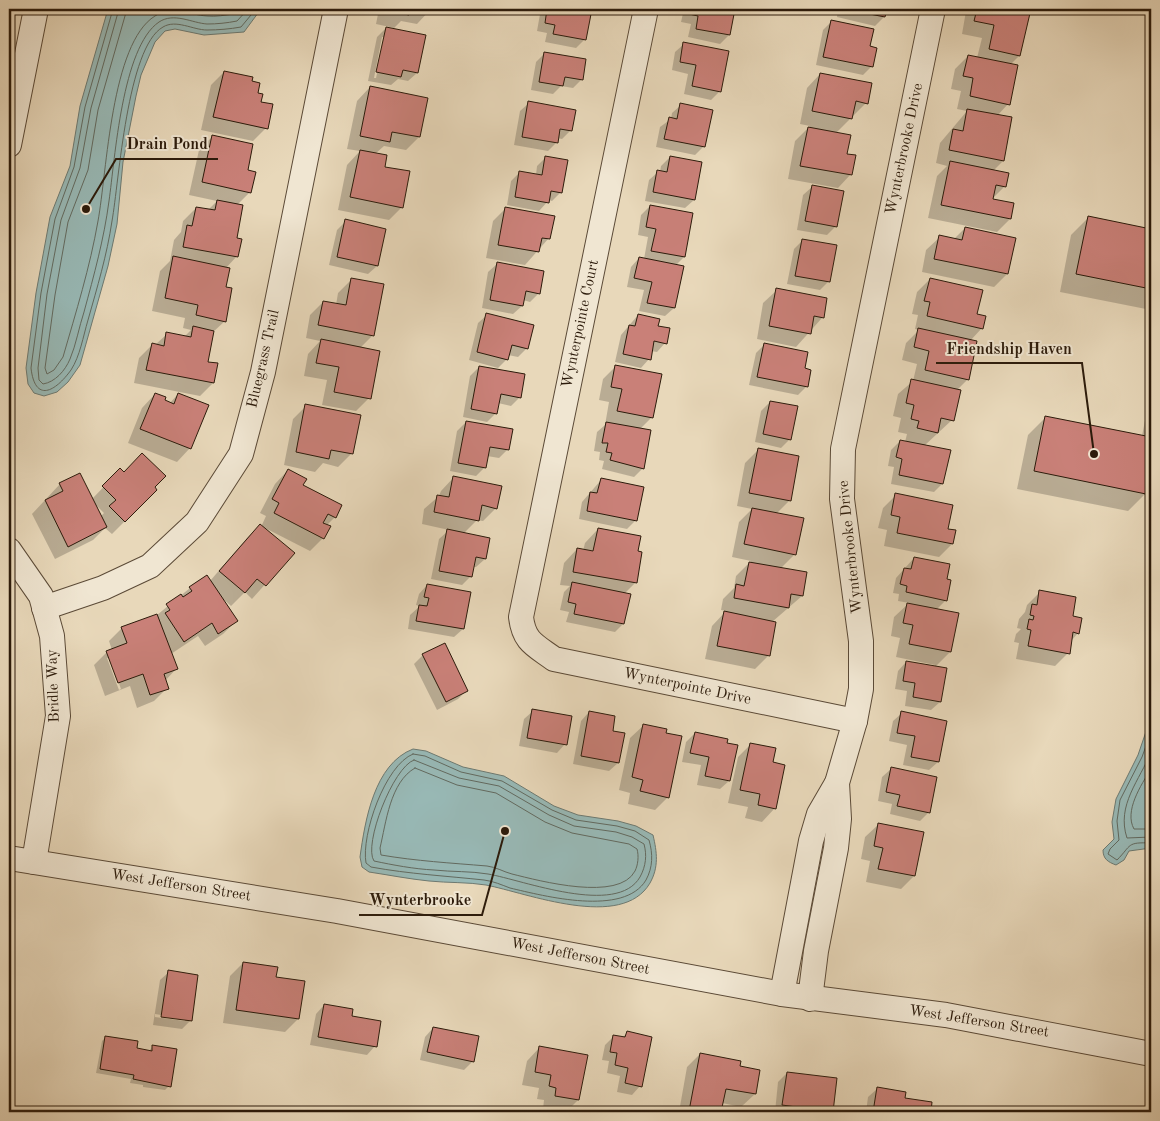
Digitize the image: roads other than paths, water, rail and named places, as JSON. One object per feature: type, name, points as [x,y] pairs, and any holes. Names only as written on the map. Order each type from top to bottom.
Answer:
[{"type":"street","points":[[9,145],[36,9]]},
{"type":"street","name":"Bluegrass Trail","points":[[44,608],[103,588],[150,566],[197,522],[240,454],[263,372],[336,9]]},
{"type":"street","name":"Wynterpointe Court","points":[[526,638],[521,617],[646,9]]},
{"type":"street","name":"Wynterbrooke Drive","points":[[810,999],[816,951],[837,838],[839,819],[837,783],[855,721],[861,689],[861,641],[842,499],[843,450],[933,9]]},
{"type":"street","name":"Bridle Way","points":[[9,550],[41,596],[52,636],[58,716],[34,862]]},
{"type":"street","name":"Wynterpointe Drive","points":[[526,638],[554,659],[855,721]]},
{"type":"street","points":[[782,994],[811,841],[819,814],[837,783]]},
{"type":"street","name":"West Jefferson Street","points":[[9,858],[337,911],[810,999],[946,1014],[1151,1054]]},
{"type":"water","points":[[108,9],[261,9],[244,32],[204,35],[175,29],[165,31],[155,42],[141,75],[136,96],[123,162],[117,224],[108,266],[80,365],[68,382],[57,392],[44,396],[34,393],[28,384],[26,368],[36,293],[50,217],[70,166],[80,106]]},
{"type":"water","points":[[1151,717],[1151,848],[1129,851],[1124,860],[1116,865],[1106,860],[1103,850],[1114,839],[1112,822],[1116,799],[1138,755]]},
{"type":"water","points":[[413,749],[426,751],[463,767],[504,776],[554,806],[578,815],[618,821],[636,826],[653,835],[656,859],[655,871],[650,883],[637,897],[618,905],[597,907],[549,901],[486,885],[429,881],[369,872],[362,867],[360,857],[365,827],[374,795],[380,780],[389,767],[400,756]]},
{"type":"place","name":"Drain Pond","points":[[86,209]]},
{"type":"place","name":"Friendship Haven","points":[[1094,454]]},
{"type":"place","name":"Wynterbrooke","points":[[505,831]]}]
